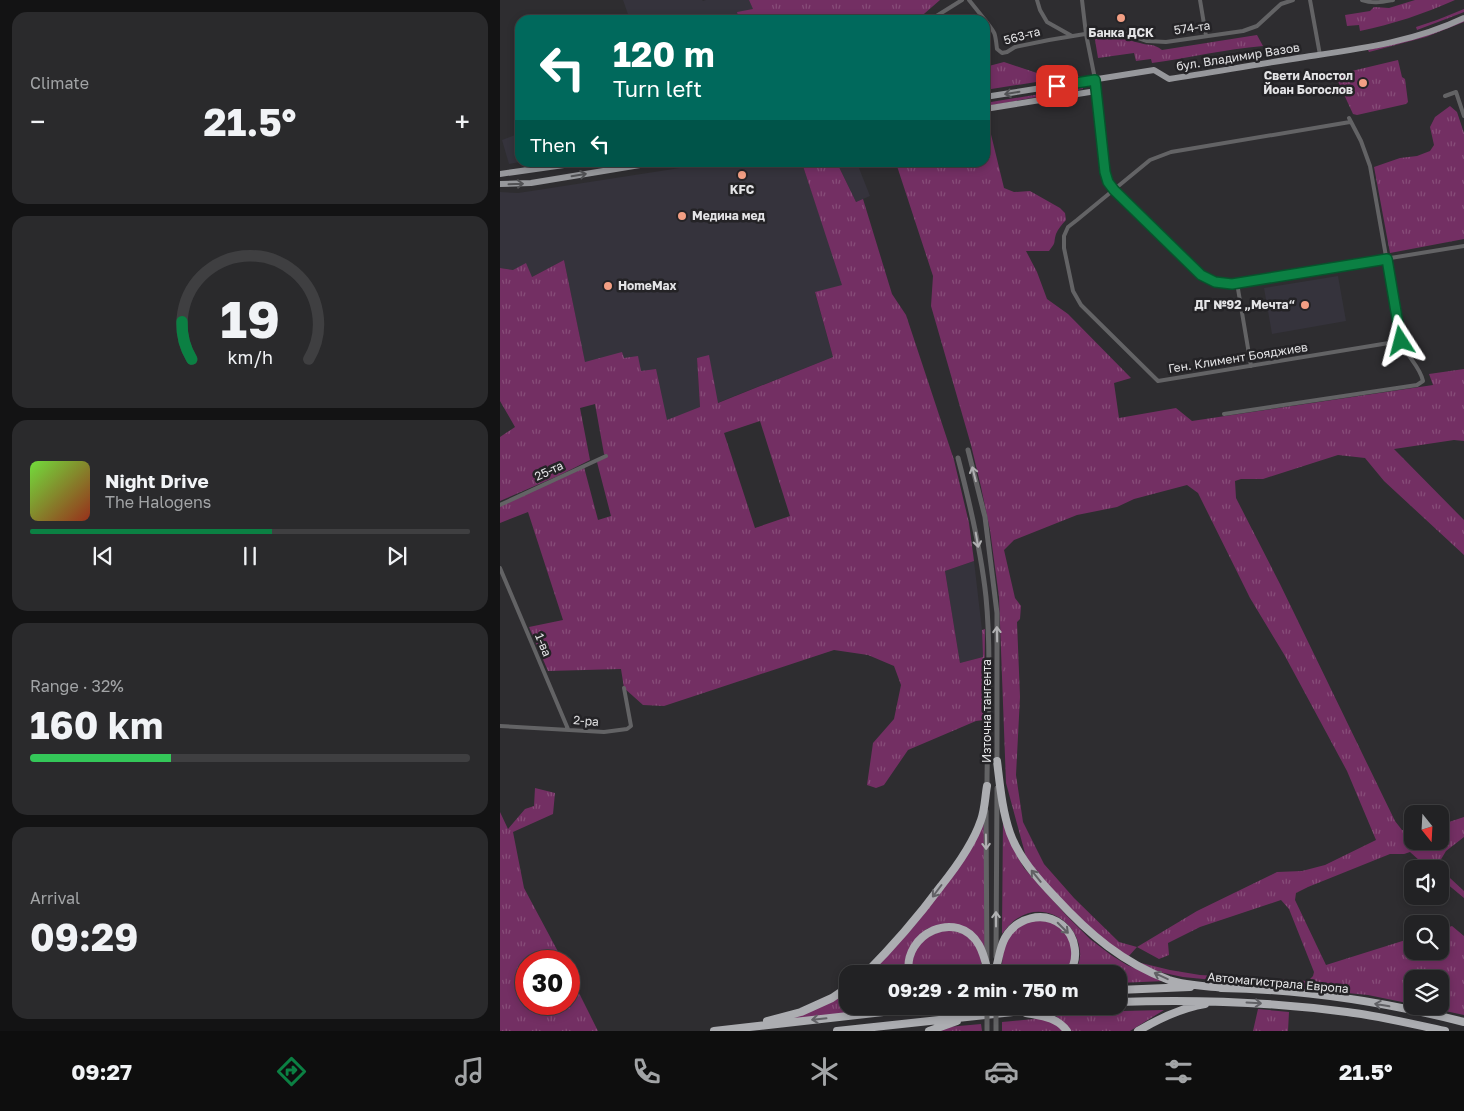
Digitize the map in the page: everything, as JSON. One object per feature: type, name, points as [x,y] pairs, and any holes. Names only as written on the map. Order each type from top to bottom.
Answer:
[{"type":"highway","points":[[997,761],[1004,811],[1010,833],[1021,855],[1035,876],[1089,932],[1112,950],[1170,980],[1197,986],[1226,988]]},
{"type":"highway","points":[[874,965],[919,916],[974,838],[982,819],[987,786]]},
{"type":"highway","points":[[997,965],[1001,948],[1011,929],[1025,920],[1034,917],[1044,917],[1062,925],[1074,946],[1076,958],[1073,965]]},
{"type":"highway","points":[[908,965],[911,951],[923,936],[932,930],[948,927],[958,928],[968,933],[975,940],[982,951],[986,965]]},
{"type":"highway","name":"Автомагистрала Европа","points":[[1127,990],[1226,988],[1290,992],[1349,999],[1438,1015],[1464,1022]]},
{"type":"highway","points":[[714,1031],[765,1022],[801,1012],[839,993]]},
{"type":"highway","name":"Автомагистрала Европа","points":[[1127,1002],[1227,1002],[1289,1005],[1348,1012],[1445,1031]]},
{"type":"highway","points":[[1138,1031],[1157,1020],[1181,1010],[1203,1004],[1227,1002]]},
{"type":"highway","points":[[714,1031],[857,1015]]},
{"type":"highway","points":[[837,1031],[983,1015]]},
{"type":"highway","points":[[1034,1015],[1049,1018],[1067,1031]]},
{"type":"highway","points":[[928,1031],[975,1016]]},
{"type":"main road","name":"бул. Владимир Вазов","points":[[990,96],[1154,70],[1169,79],[1320,55],[1395,42],[1464,18]]},
{"type":"main road","points":[[990,108],[1096,91],[1095,80]]},
{"type":"main road","points":[[500,174],[550,167]]},
{"type":"main road","points":[[500,184],[531,183],[628,167]]},
{"type":"street","points":[[938,15],[962,0]]},
{"type":"street","name":"563-та","points":[[970,0],[981,15]]},
{"type":"street","points":[[1037,0],[1047,22],[1072,36]]},
{"type":"street","points":[[1082,0],[1086,34],[1095,80]]},
{"type":"street","points":[[1200,0],[1206,36]]},
{"type":"street","name":"574-та","points":[[1086,34],[1113,31],[1147,41],[1166,42],[1250,29],[1263,21],[1281,4],[1292,0]]},
{"type":"street","points":[[1310,0],[1320,55]]},
{"type":"street","points":[[1362,0],[1378,2],[1393,0]]},
{"type":"street","name":"563-та","points":[[990,26],[996,34],[997,49],[1002,53],[1015,47],[1086,34]]},
{"type":"street","points":[[1096,91],[1106,176],[1114,190],[1201,275],[1215,282],[1224,284],[1237,283],[1464,246]]},
{"type":"street","points":[[1444,96],[1456,92],[1464,116]]},
{"type":"street","name":"Ген. Климент Бояджиев","points":[[1387,259],[1370,166],[1361,141],[1349,120],[1171,152],[1150,160],[1068,227],[1064,236],[1064,248],[1072,286],[1081,305],[1158,381],[1401,341]]},
{"type":"street","points":[[1224,414],[1417,384],[1422,381],[1422,375],[1401,341],[1387,259]]},
{"type":"street","points":[[1237,283],[1251,366]]},
{"type":"street","name":"Източна тангента","points":[[968,450],[985,517],[997,613],[996,965]]},
{"type":"street","name":"25-та","points":[[500,505],[606,456]]},
{"type":"street","name":"Източна тангента","points":[[958,458],[974,523],[986,597],[988,638],[987,965]]},
{"type":"street","name":"1-ва","points":[[500,568],[568,729]]},
{"type":"street","name":"2-ра","points":[[500,726],[604,732],[627,729],[632,726],[624,688]]},
{"type":"street","points":[[987,1015],[987,1031]]},
{"type":"street","points":[[996,1015],[996,1031]]},
{"type":"shaded area","points":[[623,0],[749,0],[754,10],[737,12],[738,15],[628,15]]},
{"type":"shaded area","points":[[515,135],[515,163],[509,164],[502,140]]},
{"type":"shaded area","points":[[686,167],[803,167],[843,285],[815,293],[833,357],[717,403],[709,356],[697,358],[700,408],[667,421],[641,371],[624,358],[585,363],[564,260],[532,277],[513,270],[500,268],[500,192],[518,193]]},
{"type":"shaded area","points":[[839,167],[859,167],[870,196],[856,202]]},
{"type":"shaded area","name":"ДГ №92 „Мечта“","points":[[1338,276],[1346,321],[1272,334],[1264,288]]},
{"type":"shaded area","points":[[974,561],[982,630],[983,657],[960,663],[945,571]]},
{"type":"green space","points":[[749,0],[940,0],[923,15],[738,15],[737,12],[753,9]]},
{"type":"green space","points":[[1415,0],[1455,0],[1396,22],[1360,31],[1359,25],[1347,26],[1345,15],[1370,11],[1374,7],[1389,8]]},
{"type":"green space","points":[[1464,9],[1464,12],[1417,30],[1416,27]]},
{"type":"green space","points":[[1464,20],[1464,22],[1426,37],[1369,52],[1368,50],[1398,43]]},
{"type":"green space","points":[[1257,35],[1263,46],[1152,63],[1151,59],[1136,61],[1134,53],[1098,58],[1095,40],[1097,37],[1113,36],[1154,46],[1162,50]]},
{"type":"green space","points":[[1398,60],[1402,77],[1405,79],[1408,102],[1357,115],[1353,114],[1335,75]]},
{"type":"green space","points":[[1004,62],[1055,79],[990,89],[990,66]]},
{"type":"green space","points":[[1069,69],[1080,77],[1064,79],[1062,71]]},
{"type":"green space","points":[[1083,87],[1083,89],[990,105],[990,102]]},
{"type":"green space","points":[[1450,106],[1457,112],[1464,133],[1464,239],[1390,253],[1374,167],[1400,158],[1417,156],[1430,151],[1434,145],[1430,127],[1435,117]]},
{"type":"green space","points":[[990,130],[1004,188],[1014,192],[1030,191],[1060,208],[1065,213],[1066,220],[1058,230],[1054,244],[1049,251],[1026,251],[1037,272],[1047,299],[1068,314],[1131,378],[1114,383],[1119,418],[1176,408],[1192,421],[1433,385],[1429,374],[1464,369],[1464,441],[1454,440],[1394,449],[1464,520],[1464,555],[1384,481],[1365,458],[1338,455],[1263,479],[1241,479],[1235,481],[1236,498],[1395,821],[1404,831],[1404,850],[1447,850],[1441,860],[1419,860],[1410,852],[1390,854],[1308,887],[1296,893],[1295,900],[1326,965],[1404,941],[1404,960],[1449,960],[1449,927],[1452,926],[1464,936],[1464,1015],[1449,1012],[1449,970],[1404,970],[1404,1002],[1368,995],[1183,977],[1159,972],[1137,962],[1200,975],[1308,981],[1314,972],[1289,909],[1281,900],[1200,927],[1168,943],[1169,955],[1159,959],[1137,947],[1128,957],[1090,930],[1046,885],[1026,857],[1006,783],[999,597],[990,530],[971,445],[931,306],[933,276],[897,167],[990,167]],"holes":[[[1187,485],[1198,493],[1250,598],[1285,656],[1347,771],[1376,840],[1325,865],[1302,871],[1277,872],[1197,911],[1137,947],[1119,942],[1074,898],[1044,864],[1023,822],[1016,775],[1020,697],[1017,622],[1020,619],[1021,606],[1015,598],[1004,550],[1014,540],[1077,515],[1117,507],[1134,499]]]},
{"type":"green space","points":[[803,167],[839,167],[856,202],[863,199],[892,294],[906,315],[954,460],[969,523],[974,561],[945,571],[960,663],[983,657],[982,630],[985,629],[984,720],[976,721],[908,750],[884,785],[876,788],[867,785],[873,743],[894,719],[901,685],[894,666],[868,655],[834,650],[664,706],[643,705],[624,688],[621,669],[548,671],[529,627],[563,620],[528,512],[500,523],[500,505],[584,467],[598,520],[611,516],[597,462],[606,456],[604,454],[595,404],[580,408],[590,460],[500,501],[500,437],[515,427],[500,401],[500,268],[513,270],[526,263],[532,277],[564,260],[585,362],[622,352],[624,358],[638,356],[641,371],[656,369],[667,420],[700,407],[697,358],[709,355],[718,403],[833,357],[815,292],[842,285]],"holes":[[[760,421],[790,516],[755,528],[724,433]]]},
{"type":"green space","points":[[535,788],[555,793],[553,814],[513,832],[524,888],[557,950],[515,950],[515,1015],[580,1015],[580,995],[598,1031],[500,1031],[500,812],[508,829],[525,809],[534,806]]},
{"type":"green space","points":[[1003,817],[1016,854],[1024,868],[1090,939],[1127,965],[1078,965],[1080,952],[1078,941],[1073,931],[1058,917],[1049,913],[1028,913],[1013,921],[1002,934]]},
{"type":"green space","points":[[1464,817],[1464,837],[1449,849],[1449,822]]},
{"type":"green space","points":[[984,819],[985,953],[967,929],[949,923],[926,929],[909,950],[906,965],[877,965],[915,924]]},
{"type":"green space","points":[[1449,877],[1464,891],[1464,898],[1449,886]]},
{"type":"green space","points":[[1035,919],[1054,923],[1068,935],[1074,959],[1071,965],[1002,965],[1008,937],[1018,926]]},
{"type":"green space","points":[[946,930],[955,931],[969,938],[978,949],[982,965],[911,965],[912,957],[919,944]]},
{"type":"green space","points":[[1127,965],[1165,981],[1127,983]]},
{"type":"green space","points":[[839,994],[839,1015],[772,1022]]},
{"type":"green space","points":[[1258,1009],[1289,1012],[1288,1031],[1253,1031]]},
{"type":"green space","points":[[1164,1010],[1130,1031],[1070,1031],[1056,1016],[1127,1015],[1127,1011]]},
{"type":"green space","points":[[1043,1018],[1058,1025],[1064,1031],[1002,1031],[1002,1022]]},
{"type":"green space","points":[[981,1024],[982,1031],[934,1031],[948,1027]]},
{"type":"place","name":"Банка ДСК","points":[[1121,18]]},
{"type":"place","name":"Свети Апостол Йоан Богослов","points":[[1363,83]]},
{"type":"place","name":"KFC","points":[[742,175]]},
{"type":"place","name":"Медина мед","points":[[682,216]]},
{"type":"place","name":"HomeMax","points":[[608,286]]},
{"type":"place","name":"ДГ №92 „Мечта“","points":[[1305,305]]},
{"type":"route","points":[[1057,86],[1095,80],[1105,172],[1108,182],[1194,270],[1215,282],[1232,284],[1387,259],[1401,341]]}]
